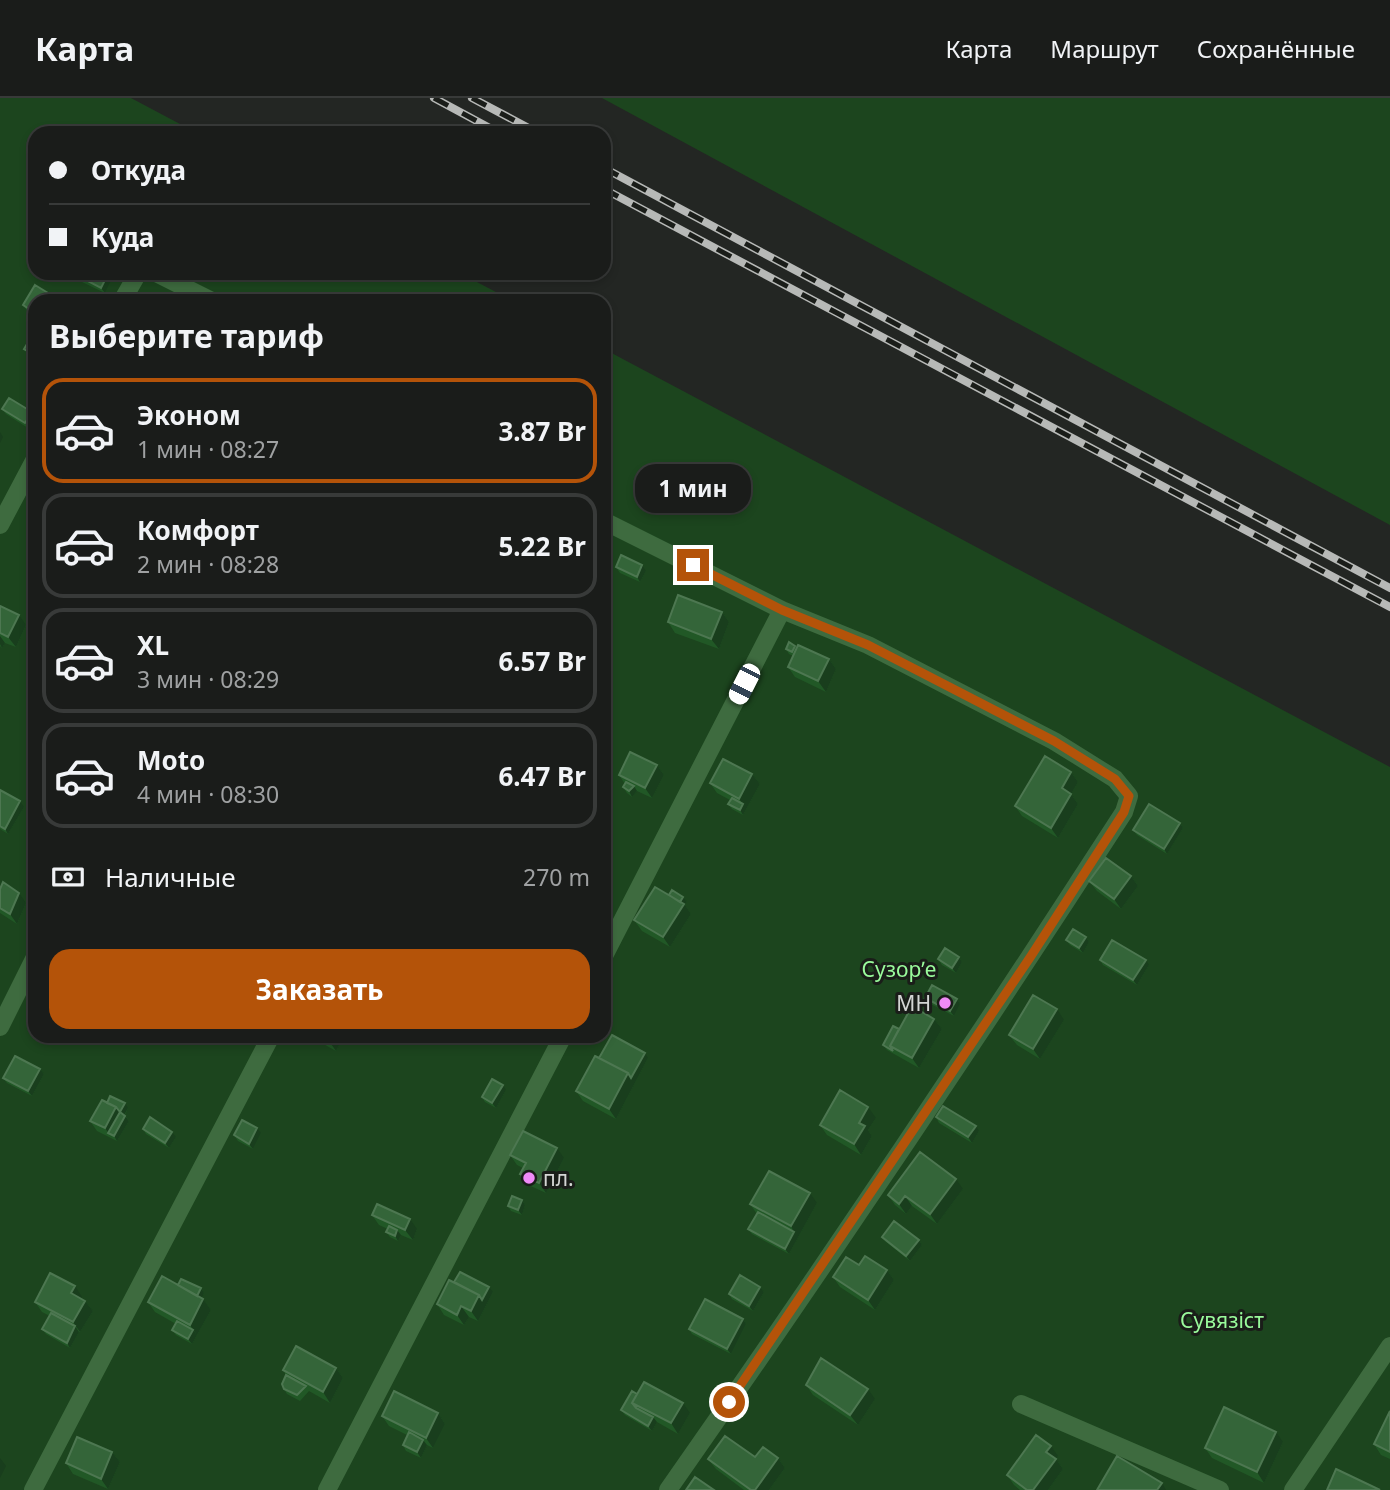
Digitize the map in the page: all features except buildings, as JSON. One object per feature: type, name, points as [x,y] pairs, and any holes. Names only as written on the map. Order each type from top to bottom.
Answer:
[{"type":"lane","points":[[170,280],[198,294]]},
{"type":"lane","points":[[0,525],[28,472]]},
{"type":"lane","points":[[611,524],[782,610],[868,645],[1054,741],[1115,779],[1129,796],[1124,812],[1031,956],[799,1302],[668,1490]]},
{"type":"lane","points":[[611,942],[782,610]]},
{"type":"lane","points":[[0,1027],[28,971]]},
{"type":"lane","points":[[33,1490],[267,1043]]},
{"type":"lane","points":[[327,1490],[559,1043]]},
{"type":"lane","points":[[1293,1490],[1390,1346]]},
{"type":"lane","points":[[1021,1404],[1220,1490]]},
{"type":"green space","name":"Сузорʼе","points":[[0,98],[131,98],[184,126],[28,126],[28,280],[473,280],[500,294],[28,294],[28,1043],[611,1043],[611,353],[1390,767],[1390,1490],[0,1490]]},
{"type":"green space","points":[[602,98],[1390,98],[1390,525]]},
{"type":"railway","points":[[434,98],[486,126]]},
{"type":"railway","points":[[472,98],[525,126]]},
{"type":"railway","points":[[611,172],[1390,588]]},
{"type":"railway","points":[[611,193],[1390,607]]},
{"type":"place","name":"МН","points":[[945,1003]]},
{"type":"place","name":"пл.","points":[[529,1178]]},
{"type":"route","points":[[693,565],[782,610],[868,645],[1054,741],[1115,779],[1129,796],[1124,812],[1031,956],[729,1402]]},
{"type":"park label","name":"Сувязіст","points":[[1222,1320]]}]
